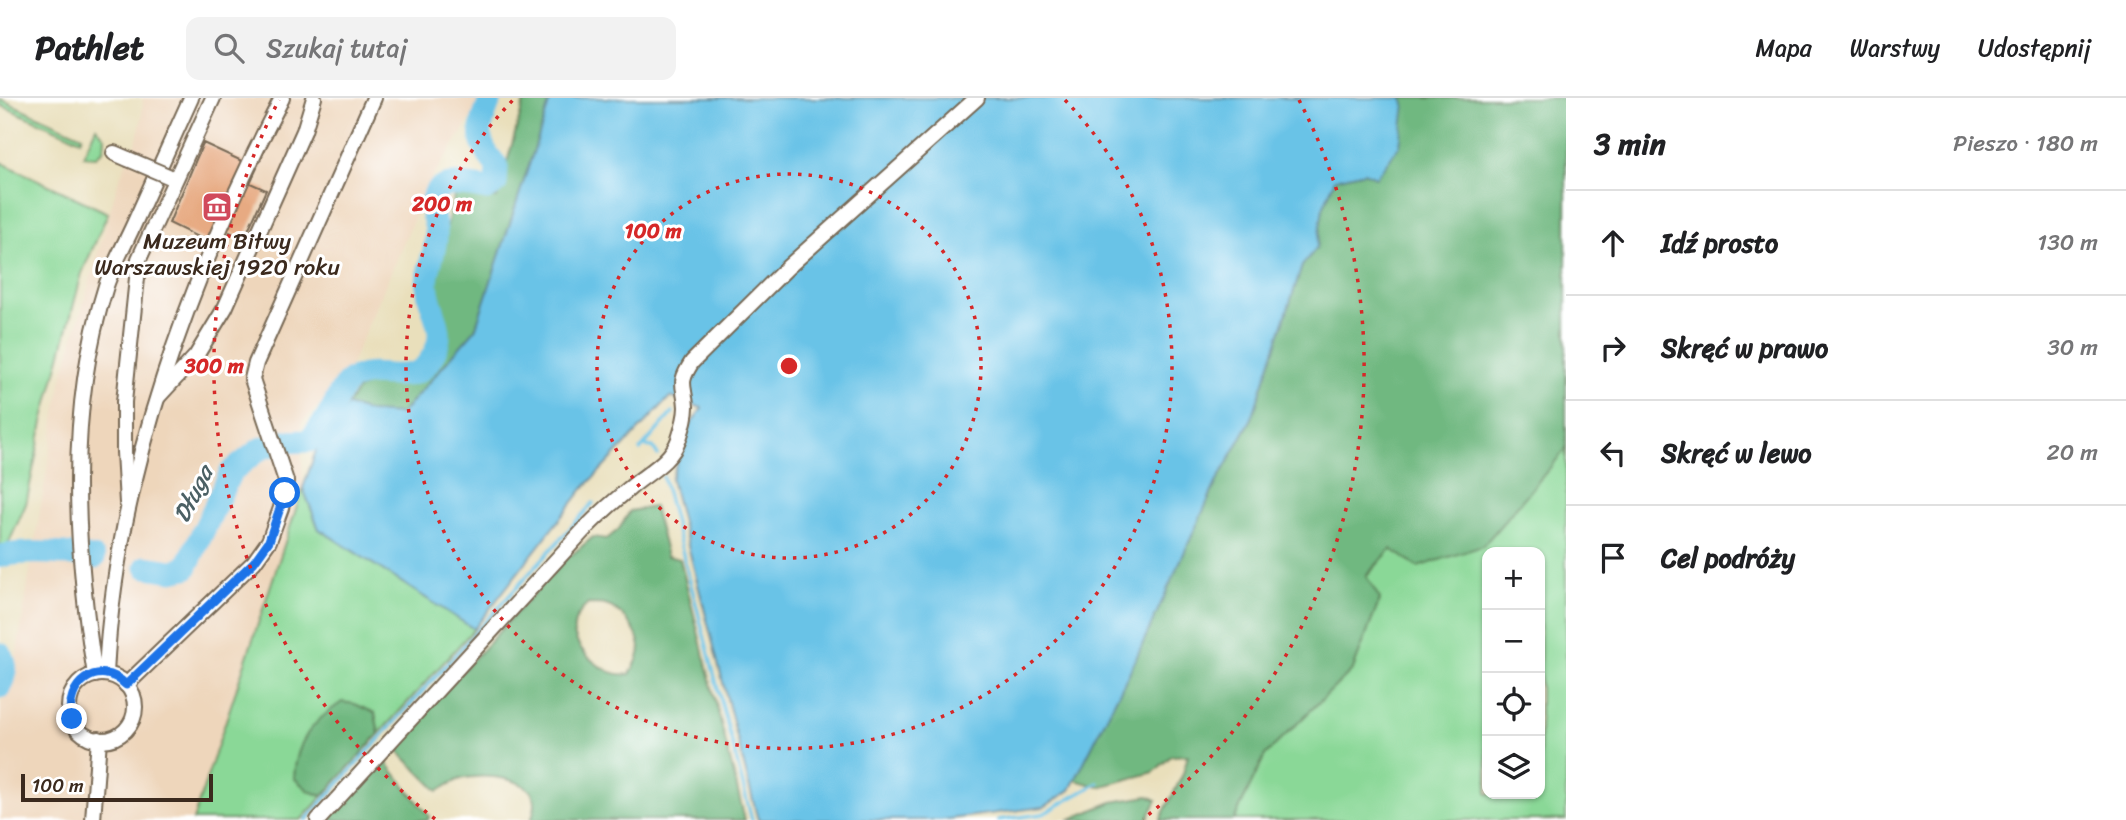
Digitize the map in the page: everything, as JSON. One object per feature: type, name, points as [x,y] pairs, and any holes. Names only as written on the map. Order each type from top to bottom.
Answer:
[{"type":"street","points":[[100,675],[82,580],[78,496],[80,439],[94,329],[107,284],[191,98]]},
{"type":"street","points":[[128,516],[124,466],[124,402],[139,259],[171,178],[213,98]]},
{"type":"street","points":[[100,675],[128,516],[158,398],[197,280],[282,98]]},
{"type":"street","points":[[158,398],[196,356],[225,308],[304,131],[314,98]]},
{"type":"street","points":[[126,685],[263,551],[285,493],[286,481],[252,379],[256,363],[374,98]]},
{"type":"street","points":[[318,820],[582,532],[604,510],[670,456],[679,439],[685,415],[681,385],[692,362],[788,267],[977,98]]},
{"type":"street","points":[[114,153],[171,178]]},
{"type":"street","points":[[100,675],[113,676],[126,685],[134,699],[132,720],[117,736],[99,739],[78,729],[69,709],[70,698],[82,681],[100,675]]},
{"type":"street","points":[[93,820],[99,739]]},
{"type":"shaded area","name":"Muzeum Bitwy Warszawskiej 1920 roku","points":[[143,98],[480,98],[474,114],[430,181],[344,381],[301,423],[303,488],[434,602],[474,629],[379,734],[375,713],[309,791],[323,796],[301,820],[0,820],[0,706],[13,675],[62,378],[119,179],[137,139]]},
{"type":"green space","points":[[525,98],[551,98],[475,330],[401,414],[368,412],[347,405],[358,389],[376,380],[400,385],[427,375],[447,350],[448,324],[434,278],[454,196],[465,194],[497,198]]},
{"type":"green space","points":[[1402,98],[1566,98],[1566,449],[1483,546],[1418,567],[1391,549],[1366,576],[1380,599],[1353,669],[1265,755],[1234,820],[1160,820],[1183,774],[1188,755],[1171,756],[1154,772],[1099,787],[1075,780],[1132,667],[1216,483],[1252,418],[1302,266],[1317,247],[1323,208],[1335,179],[1364,172],[1376,177],[1405,104]]},
{"type":"green space","points":[[0,99],[82,136],[80,140],[0,105]]},
{"type":"green space","points":[[96,127],[105,137],[104,149],[96,157],[83,156]]},
{"type":"green space","points":[[0,162],[108,213],[82,273],[43,422],[26,504],[7,547],[0,548]]},
{"type":"green space","points":[[1566,449],[1566,820],[1234,820],[1265,755],[1353,669],[1380,599],[1366,577],[1391,549]]},
{"type":"green space","points":[[303,488],[319,529],[474,629],[379,734],[375,713],[309,791],[323,796],[301,820],[193,820]]},
{"type":"green space","points":[[654,507],[667,556],[680,559],[745,820],[531,820],[535,806],[532,794],[526,787],[504,778],[467,778],[455,781],[438,791],[400,753],[397,742],[564,561],[593,537],[607,539],[619,529],[630,511]],"holes":[[[588,604],[611,607],[633,628],[640,647],[630,674],[604,669],[588,657],[577,641],[574,633],[575,620]]]},
{"type":"green space","points":[[342,702],[355,704],[375,713],[379,734],[323,796],[309,791],[294,778],[295,765],[307,733]]},
{"type":"green space","points":[[382,757],[429,816],[428,820],[324,820]]},
{"type":"green space","points":[[1148,796],[1157,800],[1147,820],[1068,820],[1112,802]]},
{"type":"water","points":[[551,98],[1402,98],[1405,104],[1400,145],[1376,177],[1364,172],[1335,179],[1323,208],[1317,247],[1302,266],[1252,418],[1216,483],[1132,667],[1070,790],[1044,807],[941,820],[758,820],[671,479],[689,427],[702,408],[670,397],[583,489],[474,629],[319,529],[303,488],[319,442],[347,405],[369,412],[401,414],[475,330]]},
{"type":"building","name":"Muzeum Bitwy Warszawskiej 1920 roku","points":[[203,143],[257,168],[250,183],[266,190],[244,239],[230,232],[222,249],[169,223]]},
{"type":"waterway","name":"Długa","points":[[146,567],[172,571],[186,568],[231,472],[260,449],[282,442],[309,441],[331,411],[341,390],[351,380],[371,374],[413,374],[430,360],[439,339],[427,284],[436,239],[431,209],[433,196],[444,186],[461,185],[487,189],[496,183],[497,166],[484,148],[480,134],[491,98]]},
{"type":"waterway","points":[[640,450],[673,412]]},
{"type":"waterway","points":[[644,446],[653,447],[658,455]]},
{"type":"waterway","points":[[663,477],[752,820]]},
{"type":"waterway","points":[[306,820],[593,503]]},
{"type":"waterway","name":"Długa","points":[[0,556],[47,553],[94,558]]},
{"type":"waterway","name":"Długa","points":[[0,654],[6,670],[0,687]]},
{"type":"waterway","points":[[998,820],[1043,814],[1098,783]]},
{"type":"place","name":"Muzeum Bitwy Warszawskiej 1920 roku","points":[[217,207]]},
{"type":"route","points":[[72,719],[70,698],[82,681],[92,675],[103,674],[113,676],[126,685],[254,562],[269,541],[285,493]]}]
